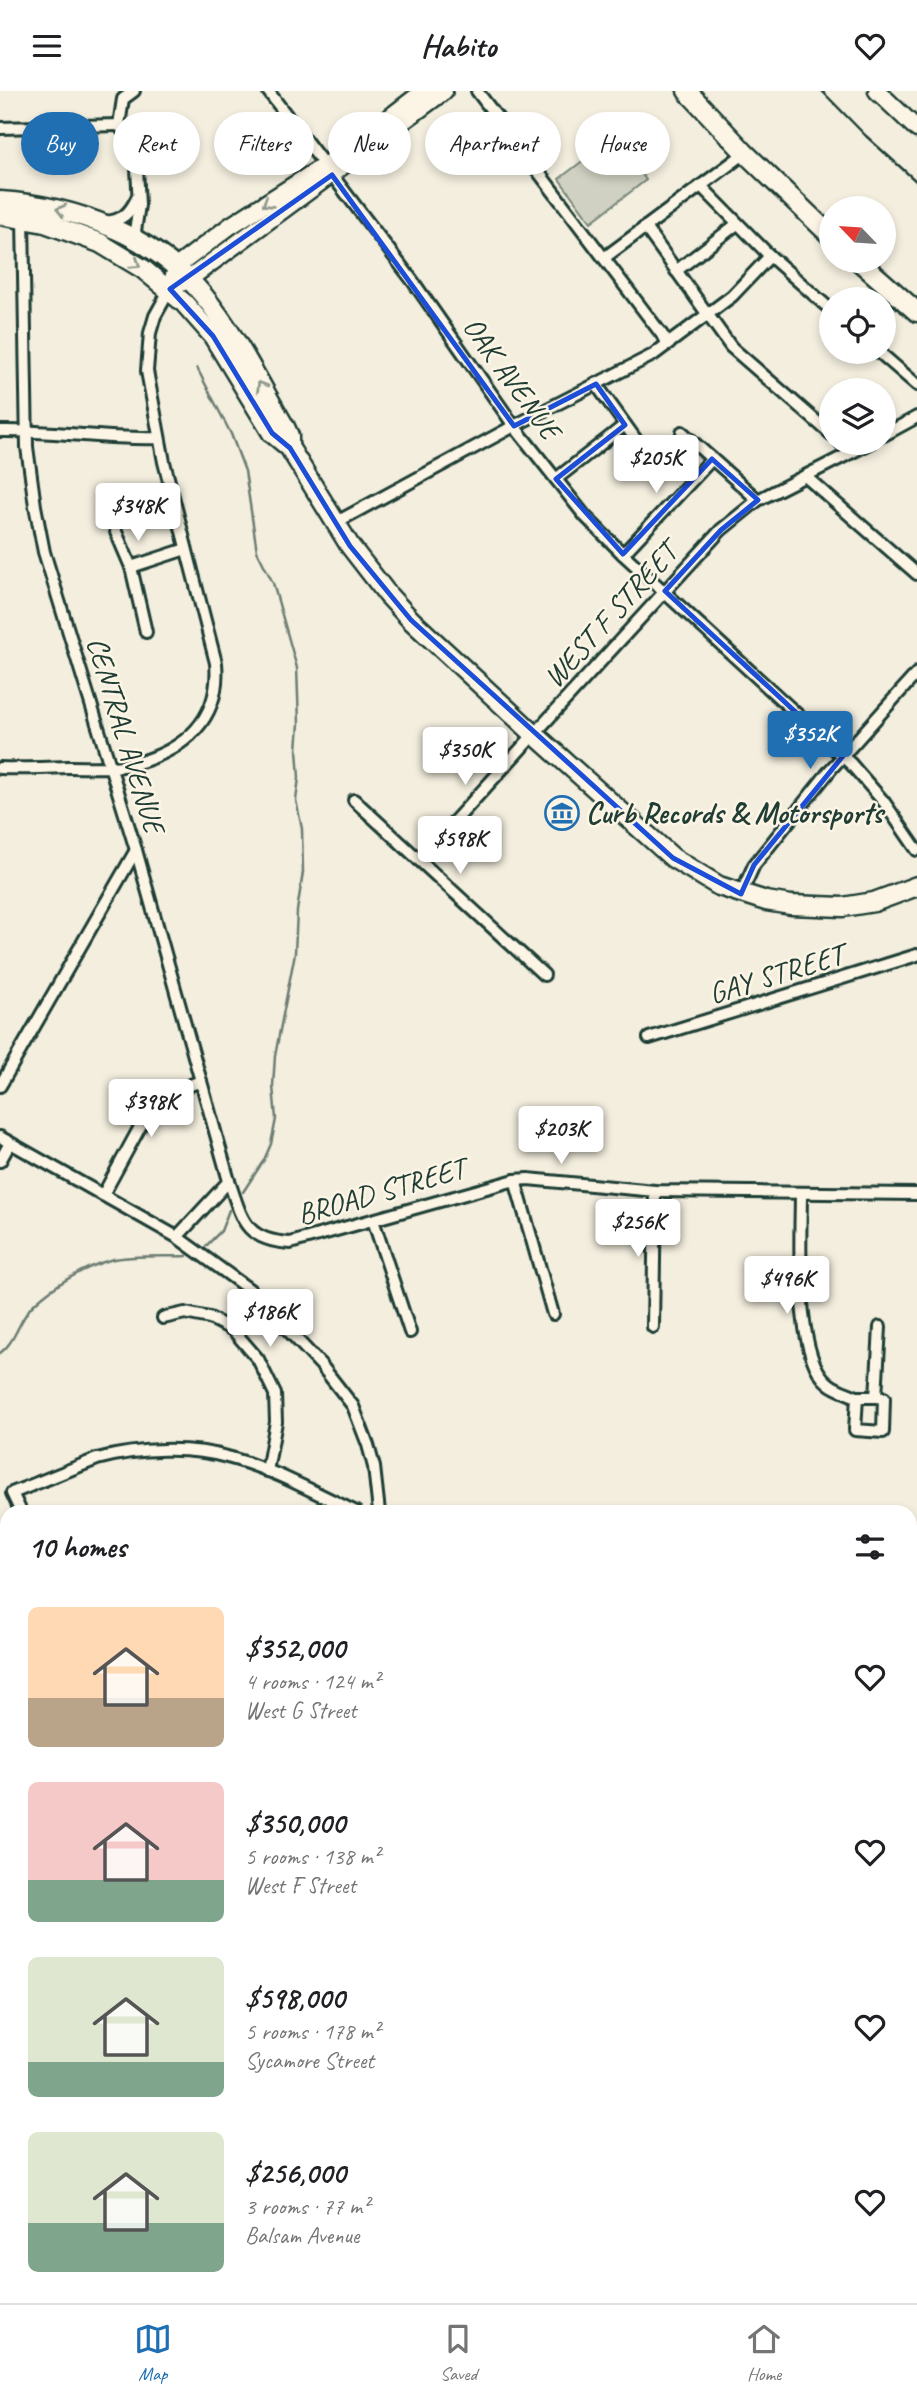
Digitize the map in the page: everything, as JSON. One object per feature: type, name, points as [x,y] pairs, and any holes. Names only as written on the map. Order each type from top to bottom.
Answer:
[{"type":"main road","points":[[687,91],[745,153],[819,224]]},
{"type":"main road","points":[[0,201],[49,207],[99,221],[142,244],[183,274],[214,308],[287,429],[289,447],[368,573],[398,606],[534,734],[673,858],[696,874],[741,894],[791,905],[843,907],[874,902],[917,886]]},
{"type":"main road","points":[[0,215],[23,218],[66,230],[100,243],[170,289],[207,328],[272,433],[289,447]]},
{"type":"main road","points":[[873,273],[917,312]]},
{"type":"street","points":[[121,112],[123,99],[134,91]]},
{"type":"street","name":"OAK AVENUE","points":[[268,91],[328,170]]},
{"type":"street","points":[[398,112],[424,91]]},
{"type":"street","points":[[411,113],[444,91]]},
{"type":"street","points":[[477,91],[669,344]]},
{"type":"street","points":[[877,91],[917,129]]},
{"type":"street","points":[[0,128],[113,125]]},
{"type":"street","points":[[604,258],[745,153]]},
{"type":"street","points":[[0,768],[132,764],[162,754],[182,743],[204,720],[212,704],[217,683],[216,663],[159,438],[147,372],[147,345],[155,316],[170,289],[183,274],[328,170]]},
{"type":"street","points":[[137,175],[139,205],[135,231],[142,244]]},
{"type":"street","name":"OAK AVENUE","points":[[332,175],[419,291],[514,426],[585,516],[843,756],[884,801],[917,850]]},
{"type":"street","points":[[701,186],[770,256],[819,299]]},
{"type":"street","points":[[99,221],[113,222],[123,218],[137,198]]},
{"type":"street","name":"CENTRAL AVENUE","points":[[23,218],[27,431],[35,506],[44,552],[136,850],[229,1181]]},
{"type":"street","points":[[676,271],[737,224]]},
{"type":"street","points":[[645,227],[731,347],[819,424]]},
{"type":"street","points":[[335,523],[669,344],[740,289],[770,256]]},
{"type":"street","points":[[893,364],[917,385]]},
{"type":"street","points":[[596,384],[639,444]]},
{"type":"street","points":[[896,428],[917,417]]},
{"type":"street","points":[[556,479],[625,425]]},
{"type":"street","points":[[0,431],[159,438]]},
{"type":"street","points":[[682,432],[758,500]]},
{"type":"street","name":"WEST F STREET","points":[[419,860],[721,530],[758,500],[846,455]]},
{"type":"street","points":[[623,554],[712,459]]},
{"type":"street","points":[[806,476],[917,574]]},
{"type":"street","points":[[116,532],[131,567],[146,632]]},
{"type":"street","points":[[131,567],[186,549]]},
{"type":"street","points":[[741,894],[754,865],[843,756],[917,673]]},
{"type":"street","points":[[354,800],[544,975]]},
{"type":"street","points":[[0,1086],[136,850]]},
{"type":"street","name":"GAY STREET","points":[[649,1038],[917,955]]},
{"type":"street","points":[[103,1195],[147,1114],[156,1103],[176,1090],[201,1081]]},
{"type":"street","points":[[0,1161],[5,1140],[177,1237],[250,1290],[321,1365],[353,1406],[374,1467],[378,1505]]},
{"type":"street","name":"BROAD STREET","points":[[229,1181],[241,1216],[250,1229],[262,1238],[277,1242],[298,1242],[483,1187],[528,1179],[655,1192],[917,1194]]},
{"type":"street","points":[[515,1180],[553,1314]]},
{"type":"street","points":[[177,1237],[229,1181]]},
{"type":"street","points":[[653,1327],[655,1192]]},
{"type":"street","points":[[801,1193],[800,1299],[812,1356],[818,1373],[828,1384],[857,1397],[884,1398],[883,1432],[855,1430],[857,1397]]},
{"type":"street","points":[[373,1220],[410,1332]]},
{"type":"street","points":[[163,1318],[185,1313],[210,1318],[233,1330],[258,1359],[275,1394],[276,1422],[267,1471]]},
{"type":"street","points":[[876,1398],[880,1327]]},
{"type":"street","points":[[18,1505],[12,1493],[79,1465],[111,1455],[163,1451],[229,1457],[267,1471],[341,1505]]},
{"type":"street","points":[[331,1505],[334,1502]]},
{"type":"highlighted area","points":[[332,175],[514,426],[596,384],[625,425],[556,479],[623,554],[712,459],[758,500],[721,530],[665,591],[843,756],[754,865],[741,894],[673,858],[411,620],[350,546],[290,448],[272,433],[213,336],[170,289]]},
{"type":"shaded area","points":[[575,167],[575,175],[642,175],[646,180],[591,222],[559,179]]},
{"type":"waterway","points":[[197,368],[231,434],[245,471],[257,551],[273,583],[297,668],[299,778],[296,800],[302,829],[303,872],[297,911],[295,953],[275,1056],[273,1086],[276,1119],[271,1144],[243,1192]]},
{"type":"waterway","points":[[206,1246],[221,1231],[229,1210]]},
{"type":"waterway","points":[[0,1353],[10,1343],[34,1304],[80,1272],[118,1258],[187,1256]]},
{"type":"railway","points":[[822,91],[917,182]]},
{"type":"place","name":"Curb Records & Motorsports","points":[[562,813]]}]
